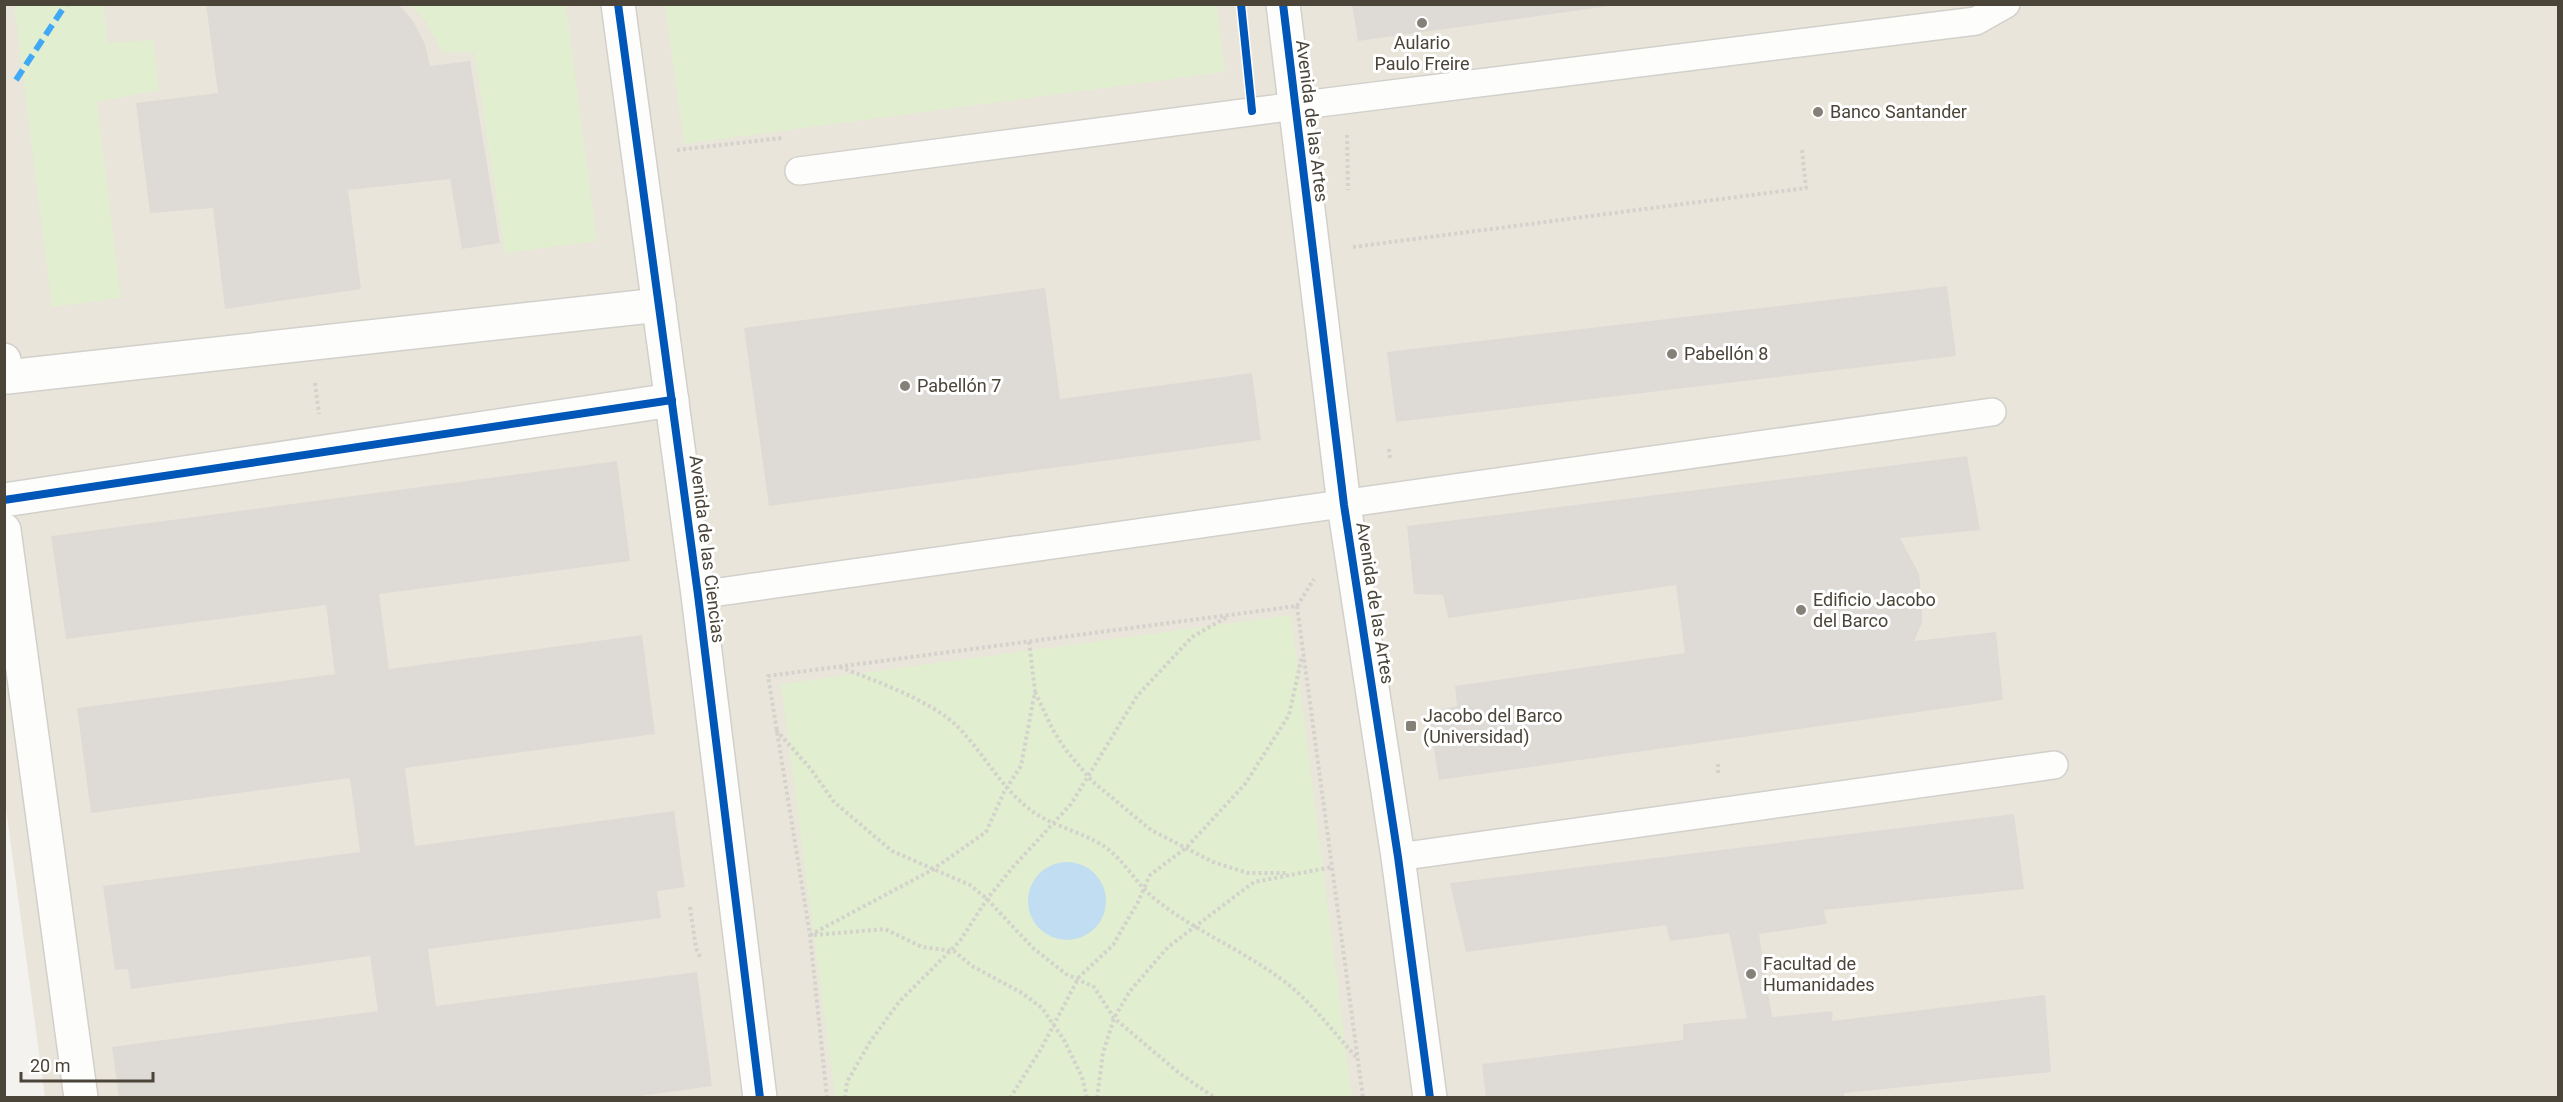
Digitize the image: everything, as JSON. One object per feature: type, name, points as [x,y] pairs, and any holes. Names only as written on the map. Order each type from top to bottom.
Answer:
[{"type":"street","name":"Avenida de las Ciencias","points":[[618,4],[698,595],[760,1098]]},
{"type":"street","name":"Avenida de las Artes","points":[[1283,4],[1344,505],[1398,857],[1430,1098]]},
{"type":"street","points":[[5,372],[309,344],[659,305]]},
{"type":"street","points":[[4,500],[672,400]]},
{"type":"street","points":[[4,530],[81,1098]]},
{"type":"lane","points":[[799,171],[1295,105],[1976,21],[2006,4]]},
{"type":"lane","points":[[698,595],[1992,412]]},
{"type":"lane","points":[[1398,857],[2054,765]]},
{"type":"path","points":[[1349,248],[1806,188],[1802,150]]},
{"type":"path","points":[[309,344],[324,452]]},
{"type":"path","points":[[827,1098],[810,935],[768,676],[1297,606],[1363,1098]]},
{"type":"path","points":[[845,1098],[848,1082],[887,1018],[899,1002],[960,941],[987,899],[1071,804],[1137,696],[1192,637],[1231,615]]},
{"type":"path","points":[[810,935],[932,870],[986,832],[1006,788],[1021,766],[1035,691],[1029,641]]},
{"type":"path","points":[[1011,1098],[1077,980],[1113,945],[1150,874],[1187,847],[1245,784],[1289,715],[1303,653]]},
{"type":"path","points":[[839,667],[891,687],[955,724],[982,752],[1006,788],[1030,810],[1104,847],[1153,897],[1193,926],[1295,990],[1358,1060]]},
{"type":"path","points":[[1035,691],[1065,750],[1087,776],[1151,830],[1213,862],[1248,873],[1296,873]]},
{"type":"path","points":[[776,729],[810,768],[834,802],[892,851],[970,885],[987,899],[1034,948],[1066,974],[1094,987],[1114,1018],[1179,1073],[1215,1098]]},
{"type":"path","points":[[1097,1098],[1103,1053],[1114,1018],[1130,991],[1168,947],[1254,882],[1332,867]]},
{"type":"path","points":[[690,907],[696,948],[702,963]]},
{"type":"path","points":[[810,935],[885,929],[922,946],[954,951],[972,966],[1022,993],[1042,1008],[1064,1040],[1082,1077],[1087,1098]]},
{"type":"shaded area","points":[[4,5],[2558,5],[2558,1097],[45,1097],[4,794]]},
{"type":"green space","points":[[14,5],[103,5],[108,43],[153,40],[159,90],[97,102],[121,298],[52,307]]},
{"type":"green space","points":[[410,5],[566,5],[597,241],[505,253],[474,52],[442,52],[425,20]]},
{"type":"green space","points":[[665,5],[1217,5],[1225,72],[684,144]]},
{"type":"green space","points":[[1291,615],[1352,1097],[835,1097],[781,684]]},
{"type":"water","points":[[1067,862],[1082,865],[1095,873],[1103,886],[1106,901],[1103,916],[1095,929],[1082,937],[1067,940],[1052,937],[1039,929],[1031,916],[1028,901],[1031,886],[1039,873],[1052,865]]},
{"type":"building","points":[[206,4],[398,4],[413,21],[425,44],[430,66],[470,61],[500,243],[462,249],[450,179],[348,190],[361,289],[225,309],[213,208],[150,213],[136,103],[218,93]]},
{"type":"building","name":"Aulario Paulo Freire","points":[[1352,4],[1610,4],[1610,6],[1358,41]]},
{"type":"building","name":"Pabellón 8","points":[[1947,286],[1956,356],[1396,422],[1387,352]]},
{"type":"building","name":"Pabellón 7","points":[[1045,288],[1060,399],[1252,373],[1261,440],[769,506],[744,328]]},
{"type":"building","name":"Edificio Jacobo del Barco","points":[[1967,456],[1980,530],[1900,538],[1919,574],[1922,623],[1914,641],[1996,632],[2003,700],[1439,780],[1428,712],[1457,706],[1455,686],[1685,653],[1676,585],[1448,618],[1443,595],[1414,594],[1407,526]]},
{"type":"building","points":[[617,461],[630,561],[379,594],[389,669],[642,635],[655,734],[405,768],[415,846],[674,811],[685,887],[657,891],[661,918],[428,949],[436,1006],[697,972],[712,1086],[626,1098],[119,1098],[112,1047],[378,1011],[370,956],[131,989],[128,969],[115,970],[103,886],[360,852],[350,778],[91,813],[77,708],[335,674],[326,605],[66,639],[51,536]]},
{"type":"building","name":"Facultad de Humanidades","points":[[2014,814],[2024,889],[1824,910],[1827,924],[1759,934],[1772,1017],[1833,1011],[1832,1021],[2045,995],[2051,1072],[1844,1093],[1845,1098],[1486,1098],[1482,1064],[1683,1040],[1683,1024],[1747,1018],[1729,933],[1670,941],[1666,925],[1466,952],[1450,883]]},
{"type":"marked path","points":[[16,80],[66,4]]},
{"type":"cycle path","points":[[618,4],[698,595],[760,1098]]},
{"type":"cycle path","points":[[1241,4],[1252,111]]},
{"type":"cycle path","points":[[1283,4],[1344,505],[1398,857],[1430,1098]]},
{"type":"cycle path","points":[[4,500],[672,400]]},
{"type":"place","name":"Aulario Paulo Freire","points":[[1422,23]]},
{"type":"place","name":"Banco Santander","points":[[1818,112]]},
{"type":"place","name":"Pabellón 8","points":[[1672,354]]},
{"type":"place","name":"Pabellón 7","points":[[905,386]]},
{"type":"place","name":"Edificio Jacobo del Barco","points":[[1801,610]]},
{"type":"place","name":"Jacobo del Barco (Universidad)","points":[[1411,726]]},
{"type":"place","name":"Facultad de Humanidades","points":[[1751,974]]}]
